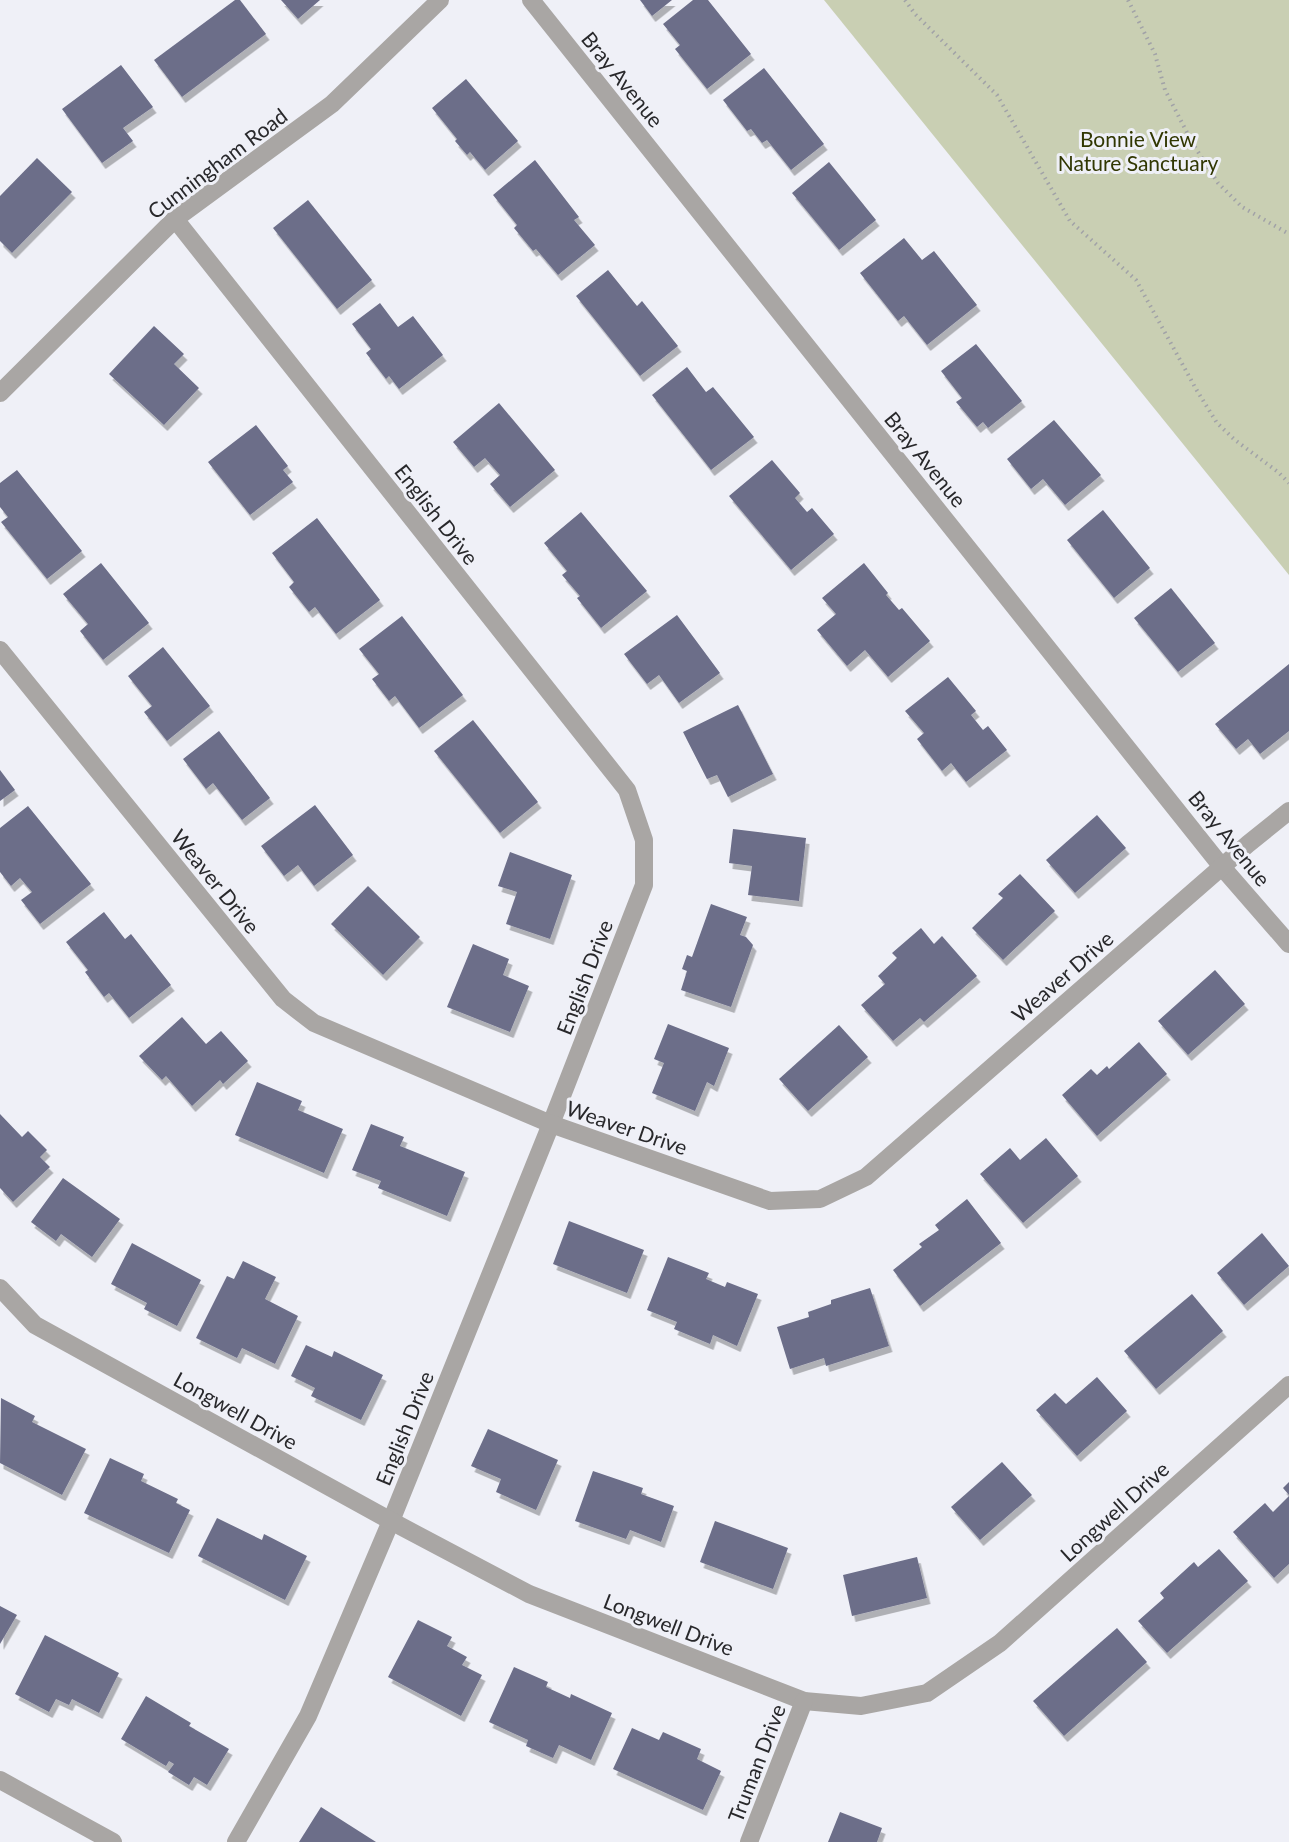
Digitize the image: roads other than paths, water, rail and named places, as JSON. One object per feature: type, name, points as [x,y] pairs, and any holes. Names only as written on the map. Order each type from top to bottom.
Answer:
[{"type":"street","name":"Cunningham Road","points":[[0,393],[175,219],[332,104],[440,0]]},
{"type":"street","name":"Bray Avenue","points":[[531,0],[1222,867],[1289,944]]},
{"type":"street","name":"English Drive","points":[[175,219],[627,790],[644,840],[644,885],[551,1124],[391,1521],[308,1716],[236,1842]]},
{"type":"street","name":"Weaver Drive","points":[[0,650],[283,999],[314,1023],[551,1124],[770,1201],[820,1199],[866,1177],[1289,811]]},
{"type":"street","name":"Longwell Drive","points":[[0,1288],[35,1325],[391,1521],[529,1594],[804,1701],[861,1706],[927,1693],[1000,1643],[1289,1385]]},
{"type":"street","name":"Truman Drive","points":[[749,1842],[804,1701]]},
{"type":"street","points":[[0,1780],[113,1842]]},
{"type":"park label","name":"Bonnie View Nature Sanctuary","points":[[1138,150]]}]
